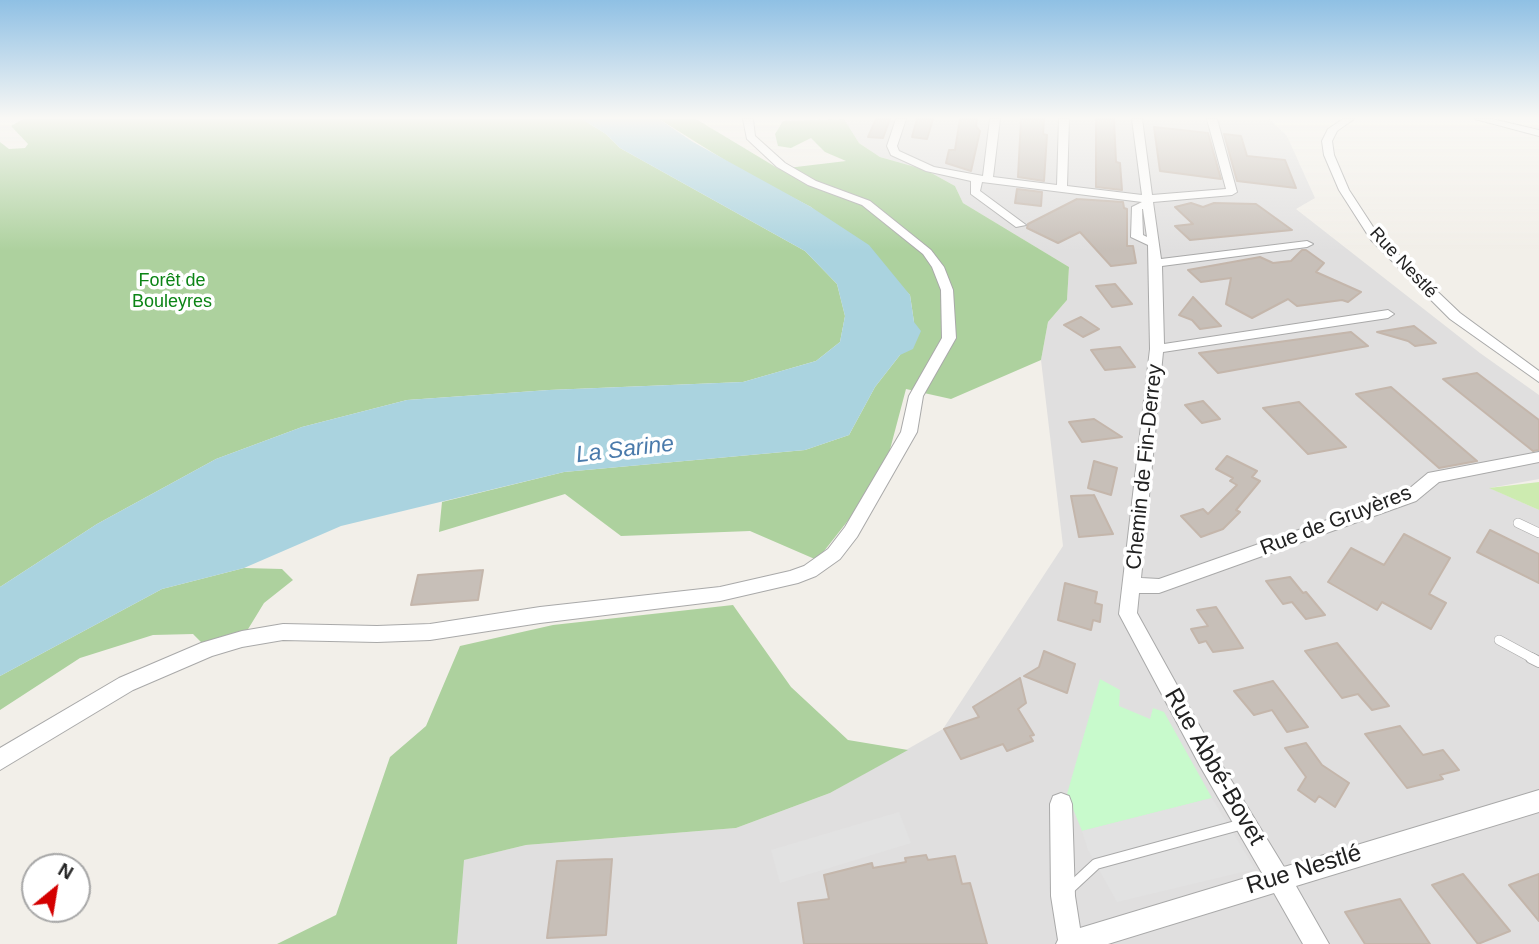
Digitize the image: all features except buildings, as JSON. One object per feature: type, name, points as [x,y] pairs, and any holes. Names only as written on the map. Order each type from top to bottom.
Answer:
[{"type":"street","points":[[0,760],[126,684],[208,649],[242,639],[303,631],[377,634],[430,632],[540,615],[720,594],[792,578],[810,571],[834,554],[851,532],[909,432],[916,396],[949,338],[947,290],[933,258],[866,203],[813,183],[779,163]]},
{"type":"street","points":[[917,163],[930,169],[982,179],[1062,188],[1147,202],[1232,192],[1224,163]]},
{"type":"street","points":[[985,163],[982,179],[973,190],[1020,225]]},
{"type":"street","points":[[1062,188],[1063,163]]},
{"type":"street","name":"Chemin de Fin-Derrey","points":[[1132,585],[1157,349],[1156,263],[1142,163]]},
{"type":"street","name":"Rue Nestlé","points":[[1332,163],[1344,190],[1375,237],[1455,316],[1539,378]]},
{"type":"street","points":[[1156,263],[1307,244]]},
{"type":"street","name":"Chemin de Fin-Derrey","points":[[1157,349],[1388,314]]},
{"type":"street","name":"Rue de Gruyères","points":[[1132,585],[1159,586],[1410,497],[1434,477],[1539,457]]},
{"type":"street","name":"Rue Abbé-Bovet","points":[[1132,585],[1128,614],[1245,823],[1317,944]]},
{"type":"street","name":"Rue Nestlé","points":[[1069,943],[1539,801]]},
{"type":"street","points":[[1061,804],[1063,895],[1069,943]]},
{"type":"lane","points":[[1518,523],[1539,533]]},
{"type":"lane","points":[[1499,640],[1539,662]]},
{"type":"lane","points":[[1063,895],[1096,864],[1245,823]]},
{"type":"shaded area","points":[[901,163],[1299,163],[1315,198],[1296,209],[1480,353],[1539,395],[1539,479],[1490,488],[1539,510],[1539,944],[457,944],[463,860],[526,845],[736,828],[830,793],[943,729],[1063,546],[1041,360],[1048,322],[1067,300],[1069,267],[963,203],[955,186],[926,170]]},
{"type":"shaded area","points":[[1212,798],[1255,869],[1117,902],[1088,850],[1082,831]]},
{"type":"shaded area","points":[[899,812],[911,843],[780,883],[771,850]]},
{"type":"green space","name":"Forêt de Bouleyres","points":[[0,163],[647,163],[805,251],[837,284],[845,316],[840,342],[816,361],[743,382],[549,390],[407,400],[302,427],[216,459],[97,524],[0,587]]},
{"type":"green space","points":[[729,163],[769,163],[779,169],[829,163],[901,163],[926,170],[955,186],[963,203],[1069,267],[1067,300],[1048,322],[1041,360],[951,399],[906,389],[883,476],[817,560],[750,531],[621,536],[565,494],[439,532],[442,502],[564,472],[805,450],[849,435],[875,387],[900,355],[914,322],[910,295],[811,207]]},
{"type":"green space","points":[[1539,482],[1539,510],[1489,488]]},
{"type":"green space","points":[[244,568],[282,569],[293,580],[264,603],[242,639],[208,649],[193,634],[153,635],[80,658],[0,710],[0,676],[162,589]]},
{"type":"green space","points":[[733,605],[791,687],[848,740],[908,750],[830,793],[736,828],[526,845],[464,860],[457,944],[277,944],[336,915],[390,757],[426,726],[460,646],[553,625]]},
{"type":"green space","points":[[1100,679],[1120,690],[1119,706],[1150,719],[1153,708],[1164,712],[1212,798],[1082,831],[1067,794]]},
{"type":"water","name":"La Sarine","points":[[647,163],[731,163],[811,207],[869,245],[910,295],[914,322],[921,331],[913,349],[900,355],[875,387],[849,435],[805,450],[564,472],[341,526],[244,568],[162,589],[0,676],[0,587],[97,524],[216,459],[302,427],[407,400],[549,390],[743,382],[816,361],[840,342],[845,316],[837,284],[805,251]]}]
